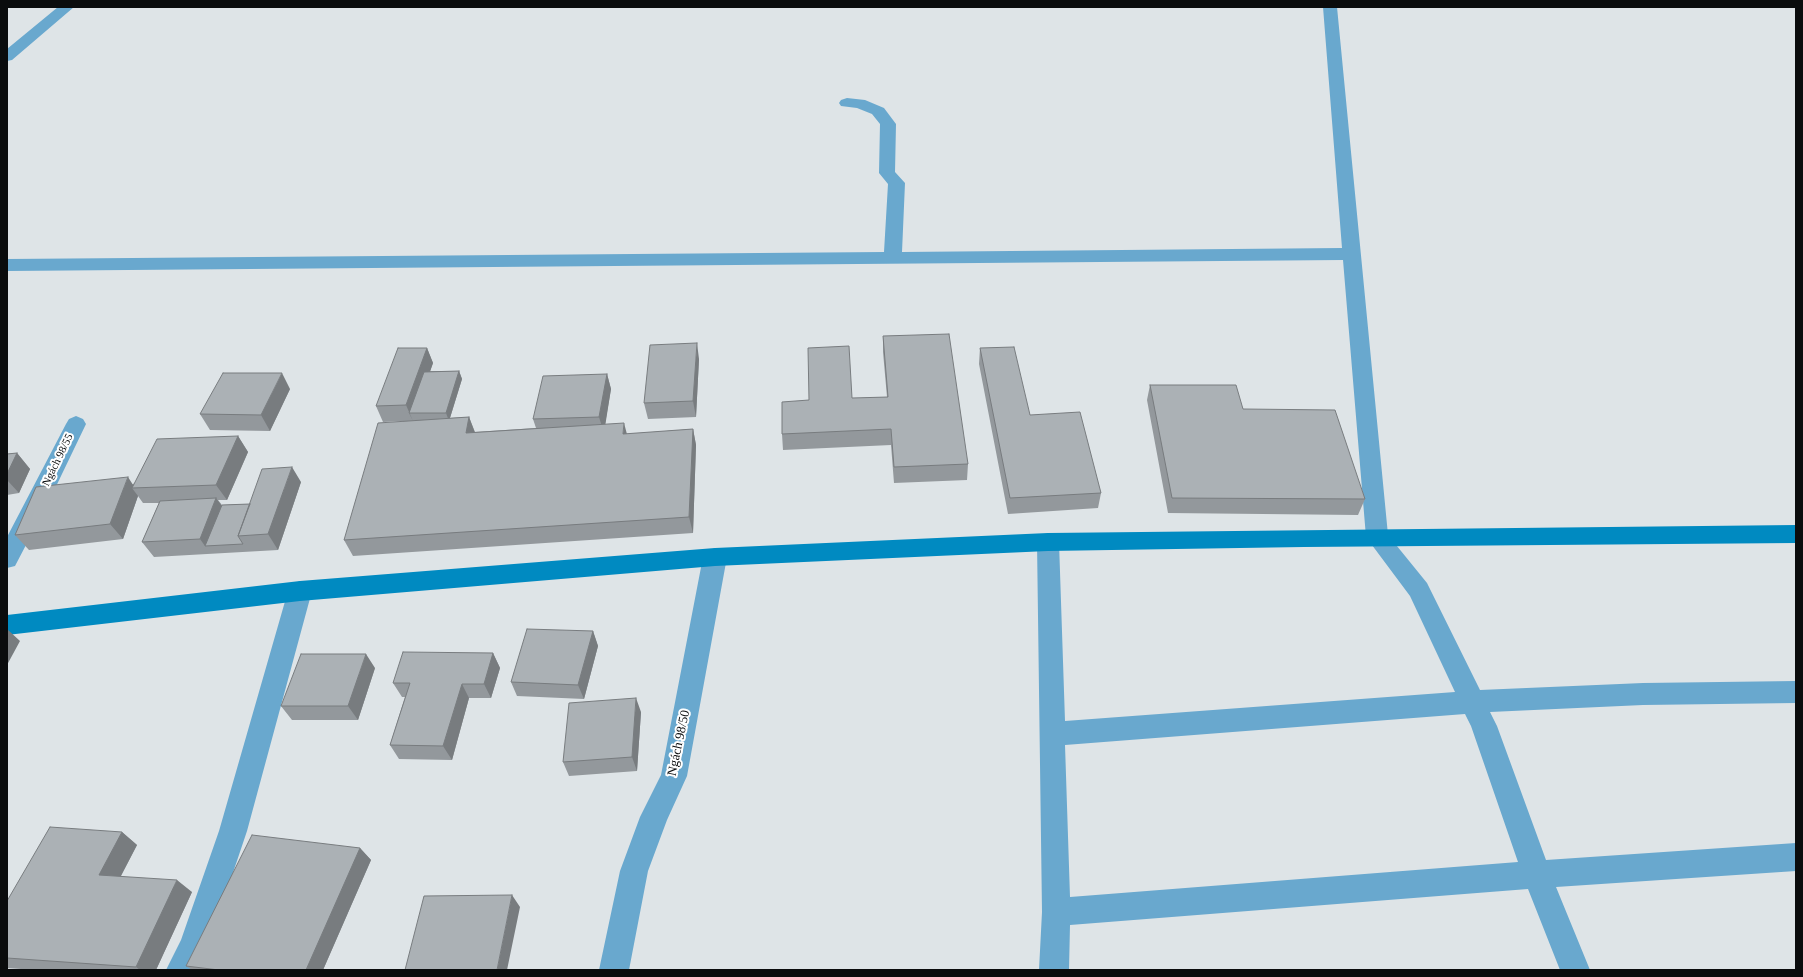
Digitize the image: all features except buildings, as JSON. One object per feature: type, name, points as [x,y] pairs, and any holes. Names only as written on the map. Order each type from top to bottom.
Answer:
[{"type":"main road","points":[[7,626],[300,591],[715,557],[1048,542],[1377,537],[1796,534]]},
{"type":"street","points":[[7,57],[67,7]]},
{"type":"street","points":[[1330,7],[1377,537],[1418,590],[1484,726],[1537,875],[1575,970]]},
{"type":"street","points":[[847,103],[859,103],[878,111],[888,124],[887,173],[897,183],[893,258]]},
{"type":"street","points":[[7,265],[1352,254]]},
{"type":"street","name":"Ngách 98/55","points":[[7,559],[38,501],[76,424]]},
{"type":"street","points":[[1048,542],[1056,912],[1054,970]]},
{"type":"street","name":"Ngách 98/50","points":[[614,970],[634,871],[654,817],[674,776],[715,557]]},
{"type":"street","points":[[181,970],[193,947],[233,831],[300,591]]},
{"type":"street","points":[[1052,734],[1472,702],[1644,694],[1796,692]]},
{"type":"street","points":[[1056,912],[1537,875],[1796,857]]}]
